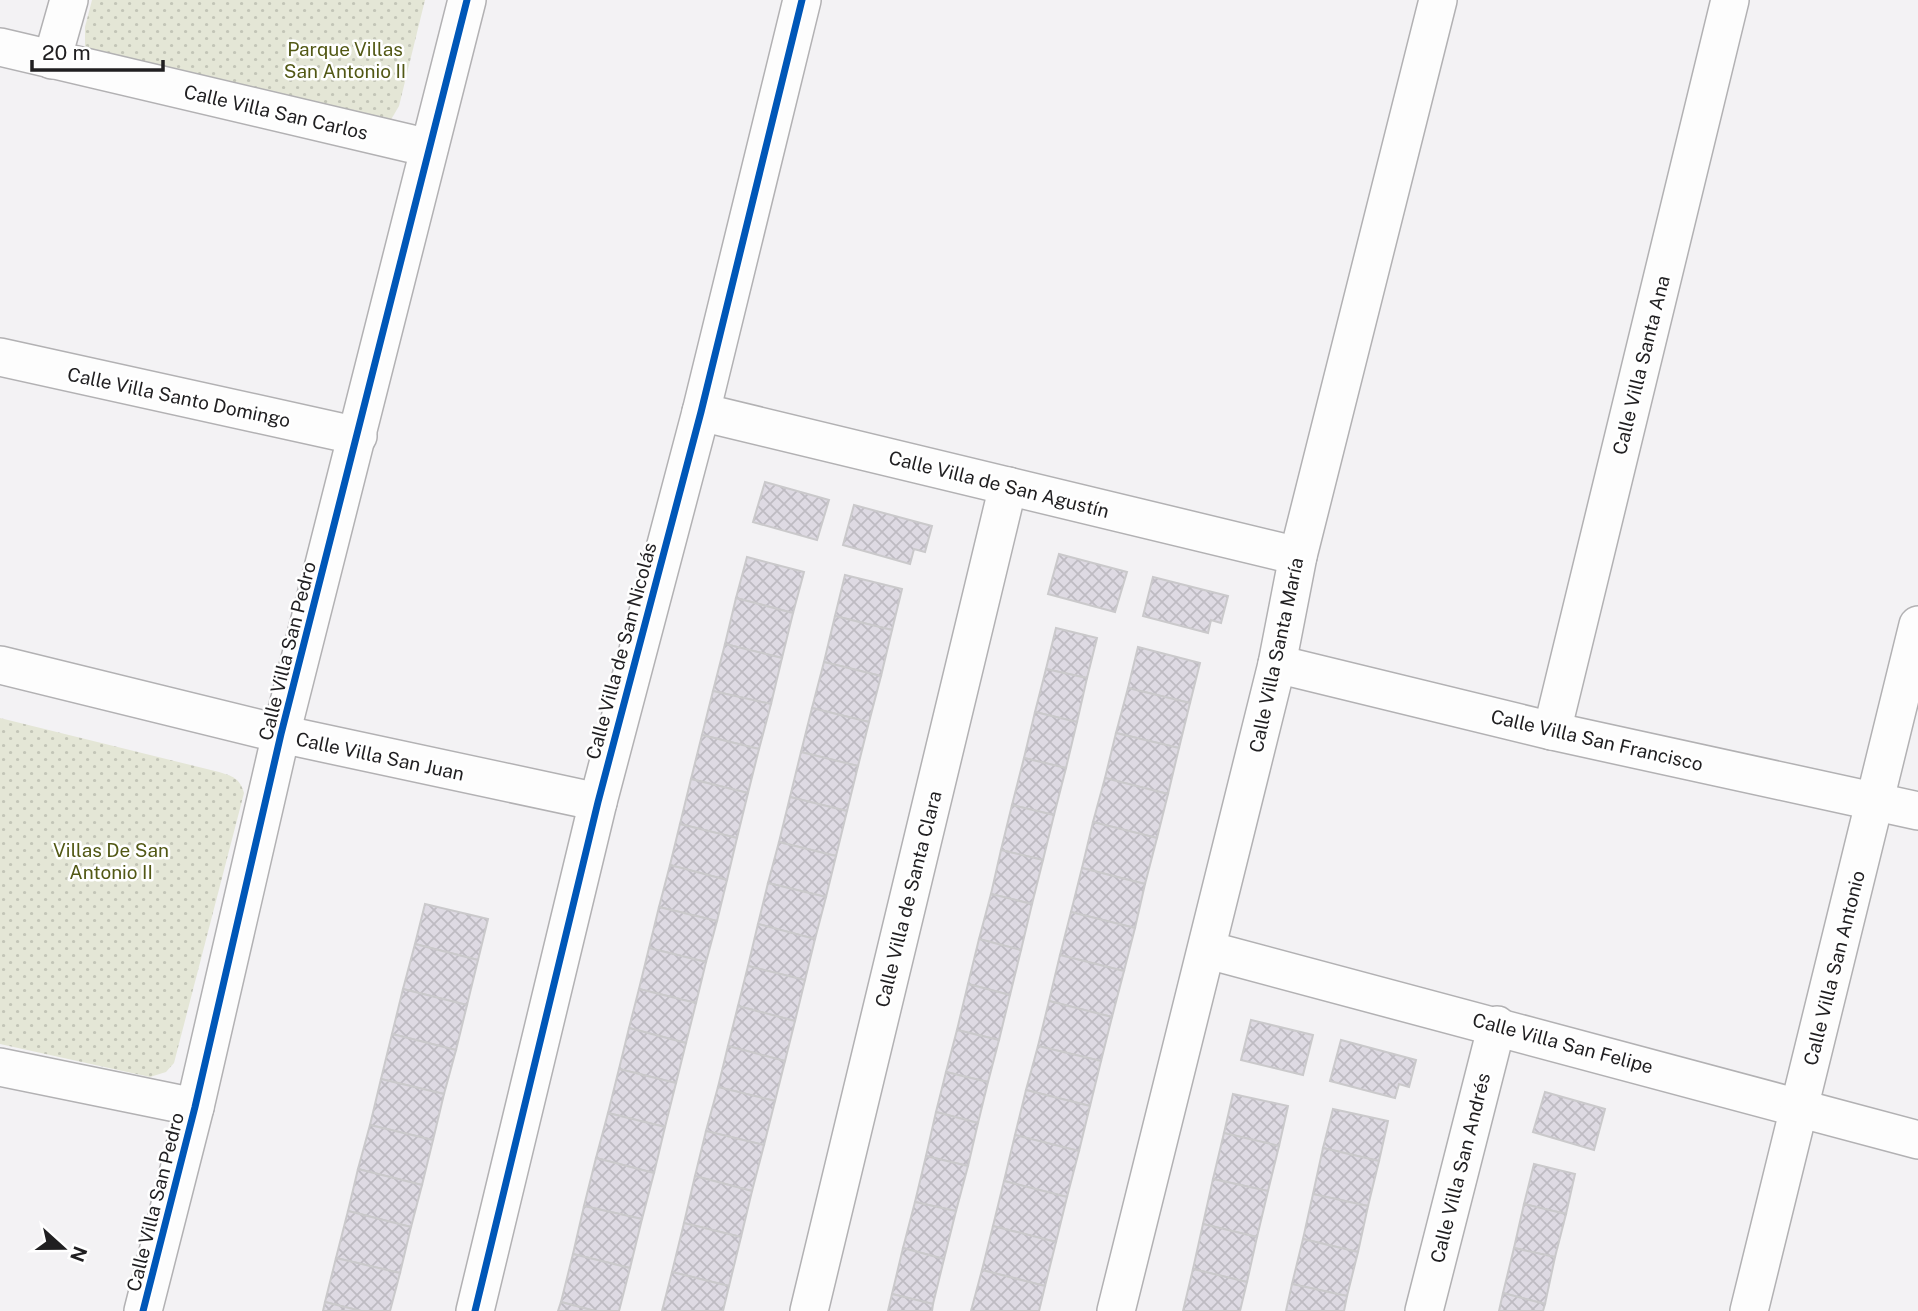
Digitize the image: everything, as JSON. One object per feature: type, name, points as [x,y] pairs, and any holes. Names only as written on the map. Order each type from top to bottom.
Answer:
[{"type":"street","points":[[52,60],[69,0]]},
{"type":"street","name":"Calle Villa San Pedro","points":[[143,1311],[195,1107],[281,734],[467,0]]},
{"type":"street","name":"Calle Villa de San Nicolás","points":[[475,1311],[598,803],[701,412],[802,0]]},
{"type":"street","name":"Calle Villa Santa María","points":[[1116,1311],[1208,950],[1277,664],[1298,556],[1438,0]]},
{"type":"street","name":"Calle Villa Santa Ana","points":[[1552,731],[1730,0]]},
{"type":"street","name":"Calle Villa San Carlos","points":[[0,47],[429,148]]},
{"type":"street","name":"Calle Villa Santo Domingo","points":[[0,357],[358,436]]},
{"type":"street","name":"Calle Villa de San Agustín","points":[[701,412],[1298,556]]},
{"type":"street","name":"Calle Villa de Santa Clara","points":[[809,1311],[1008,486]]},
{"type":"street","name":"Calle Villa San Antonio","points":[[1749,1311],[1918,625]]},
{"type":"street","name":"Calle Villa San Francisco","points":[[1277,664],[1552,731],[1918,811]]},
{"type":"street","name":"Calle Villa San Juan","points":[[0,665],[281,734],[598,803]]},
{"type":"street","name":"Calle Villa San Felipe","points":[[1208,950],[1497,1025],[1918,1140]]},
{"type":"street","name":"Calle Villa San Andrés","points":[[1424,1311],[1497,1025]]},
{"type":"street","points":[[0,1067],[195,1107]]},
{"type":"green space","name":"Parque Villas San Antonio II","points":[[92,0],[425,0],[399,106],[389,123],[94,54],[85,47],[85,27]]},
{"type":"green space","name":"Villas De San Antonio II","points":[[0,718],[219,772],[235,778],[242,788],[244,793],[174,1063],[166,1072],[150,1077],[0,1044]]},
{"type":"building","points":[[765,482],[829,500],[817,540],[753,522]]},
{"type":"building","points":[[854,505],[932,526],[925,552],[914,549],[910,564],[843,545]]},
{"type":"building","points":[[1059,554],[1127,572],[1115,612],[1048,594]]},
{"type":"building","points":[[747,557],[804,572],[793,613],[736,598]]},
{"type":"building","points":[[845,575],[902,589],[892,630],[835,616]]},
{"type":"building","points":[[1153,577],[1228,596],[1221,623],[1211,620],[1208,633],[1143,616]]},
{"type":"building","points":[[736,598],[793,613],[782,658],[725,644]]},
{"type":"building","points":[[835,616],[892,630],[881,676],[824,662]]},
{"type":"building","points":[[1056,628],[1097,638],[1087,678],[1046,669]]},
{"type":"building","points":[[725,644],[782,658],[771,704],[713,691]]},
{"type":"building","points":[[1138,647],[1200,663],[1190,703],[1128,688]]},
{"type":"building","points":[[824,662],[881,676],[869,722],[812,708]]},
{"type":"building","points":[[1046,669],[1087,678],[1077,722],[1035,712]]},
{"type":"building","points":[[1128,688],[1190,703],[1179,748],[1116,733]]},
{"type":"building","points":[[713,691],[771,704],[759,749],[702,735]]},
{"type":"building","points":[[812,708],[869,722],[858,766],[801,752]]},
{"type":"building","points":[[1035,712],[1077,722],[1066,768],[1024,758]]},
{"type":"building","points":[[1116,733],[1179,748],[1168,794],[1105,778]]},
{"type":"building","points":[[702,735],[759,749],[748,793],[691,779]]},
{"type":"building","points":[[801,752],[858,766],[847,811],[790,797]]},
{"type":"building","points":[[1024,758],[1066,768],[1054,815],[1012,805]]},
{"type":"building","points":[[1105,778],[1168,794],[1157,838],[1093,822]]},
{"type":"building","points":[[691,779],[748,793],[737,838],[680,824]]},
{"type":"building","points":[[790,797],[847,811],[836,856],[779,842]]},
{"type":"building","points":[[1012,805],[1054,815],[1043,860],[1001,850]]},
{"type":"building","points":[[1093,822],[1157,838],[1145,884],[1082,868]]},
{"type":"building","points":[[680,824],[737,838],[727,880],[670,865]]},
{"type":"building","points":[[779,842],[836,856],[826,897],[768,883]]},
{"type":"building","points":[[1001,850],[1043,860],[1032,904],[991,894]]},
{"type":"building","points":[[670,865],[727,880],[717,921],[659,907]]},
{"type":"building","points":[[1082,868],[1145,884],[1135,928],[1071,912]]},
{"type":"building","points":[[768,883],[826,897],[815,939],[758,924]]},
{"type":"building","points":[[991,894],[1032,904],[1021,950],[979,939]]},
{"type":"building","points":[[425,904],[488,919],[478,960],[415,944]]},
{"type":"building","points":[[659,907],[717,921],[706,962],[649,948]]},
{"type":"building","points":[[1071,912],[1135,928],[1124,971],[1060,955]]},
{"type":"building","points":[[758,924],[815,939],[805,980],[748,966]]},
{"type":"building","points":[[979,939],[1021,950],[1010,995],[968,984]]},
{"type":"building","points":[[415,944],[478,960],[467,1005],[403,989]]},
{"type":"building","points":[[649,948],[706,962],[696,1003],[639,989]]},
{"type":"building","points":[[1060,955],[1124,971],[1112,1017],[1049,1001]]},
{"type":"building","points":[[748,966],[805,980],[795,1021],[738,1006]]},
{"type":"building","points":[[968,984],[1010,995],[999,1040],[957,1030]]},
{"type":"building","points":[[403,989],[467,1005],[456,1050],[392,1034]]},
{"type":"building","points":[[639,989],[696,1003],[686,1043],[629,1028]]},
{"type":"building","points":[[1049,1001],[1112,1017],[1101,1061],[1038,1046]]},
{"type":"building","points":[[738,1006],[795,1021],[785,1061],[728,1046]]},
{"type":"building","points":[[1251,1020],[1313,1035],[1303,1075],[1241,1060]]},
{"type":"building","points":[[629,1028],[686,1043],[676,1083],[619,1069]]},
{"type":"building","points":[[957,1030],[999,1040],[988,1082],[946,1072]]},
{"type":"building","points":[[392,1034],[456,1050],[444,1094],[381,1079]]},
{"type":"building","points":[[1341,1040],[1416,1060],[1409,1087],[1399,1084],[1395,1098],[1330,1081]]},
{"type":"building","points":[[728,1046],[785,1061],[775,1101],[718,1087]]},
{"type":"building","points":[[1038,1046],[1101,1061],[1090,1106],[1026,1090]]},
{"type":"building","points":[[619,1069],[676,1083],[665,1127],[608,1113]]},
{"type":"building","points":[[946,1072],[988,1082],[978,1123],[936,1112]]},
{"type":"building","points":[[381,1079],[444,1094],[433,1140],[370,1125]]},
{"type":"building","points":[[718,1087],[775,1101],[764,1145],[706,1131]]},
{"type":"building","points":[[1026,1090],[1090,1106],[1079,1151],[1015,1135]]},
{"type":"building","points":[[1545,1092],[1605,1109],[1594,1150],[1533,1132]]},
{"type":"building","points":[[1233,1094],[1288,1106],[1279,1146],[1224,1133]]},
{"type":"building","points":[[1333,1109],[1388,1121],[1379,1161],[1323,1148]]},
{"type":"building","points":[[936,1112],[978,1123],[968,1166],[926,1156]]},
{"type":"building","points":[[608,1113],[665,1127],[654,1173],[596,1158]]},
{"type":"building","points":[[370,1125],[433,1140],[422,1185],[358,1169]]},
{"type":"building","points":[[706,1131],[764,1145],[752,1191],[695,1176]]},
{"type":"building","points":[[1224,1133],[1279,1146],[1268,1191],[1213,1179]]},
{"type":"building","points":[[1015,1135],[1079,1151],[1067,1197],[1004,1181]]},
{"type":"building","points":[[1323,1148],[1379,1161],[1368,1206],[1313,1194]]},
{"type":"building","points":[[926,1156],[968,1166],[956,1211],[915,1202]]},
{"type":"building","points":[[596,1158],[654,1173],[642,1219],[584,1206]]},
{"type":"building","points":[[1534,1164],[1575,1174],[1566,1214],[1524,1204]]},
{"type":"building","points":[[358,1169],[422,1185],[411,1227],[348,1211]]},
{"type":"building","points":[[695,1176],[752,1191],[741,1237],[684,1223]]},
{"type":"building","points":[[1213,1179],[1268,1191],[1257,1237],[1203,1224]]},
{"type":"building","points":[[1004,1181],[1067,1197],[1056,1242],[993,1226]]},
{"type":"building","points":[[1313,1194],[1368,1206],[1358,1252],[1303,1239]]},
{"type":"building","points":[[915,1202],[956,1211],[944,1259],[903,1248]]},
{"type":"building","points":[[1524,1204],[1566,1214],[1555,1257],[1514,1248]]},
{"type":"building","points":[[584,1206],[642,1219],[630,1268],[573,1254]]},
{"type":"building","points":[[348,1211],[411,1227],[400,1273],[336,1258]]},
{"type":"building","points":[[684,1223],[741,1237],[729,1286],[672,1272]]},
{"type":"building","points":[[1203,1224],[1257,1237],[1247,1282],[1193,1269]]},
{"type":"building","points":[[993,1226],[1056,1242],[1045,1286],[982,1270]]},
{"type":"building","points":[[1303,1239],[1358,1252],[1347,1296],[1292,1284]]},
{"type":"building","points":[[903,1248],[944,1259],[933,1304],[892,1294]]},
{"type":"building","points":[[1514,1248],[1555,1257],[1545,1304],[1503,1293]]},
{"type":"building","points":[[573,1254],[630,1268],[619,1311],[595,1311],[561,1302]]},
{"type":"building","points":[[336,1258],[400,1273],[390,1311],[361,1311],[325,1302]]},
{"type":"building","points":[[1193,1269],[1247,1282],[1240,1311],[1183,1311]]},
{"type":"building","points":[[982,1270],[1045,1286],[1039,1311],[971,1311]]},
{"type":"building","points":[[672,1272],[729,1286],[723,1311],[662,1311]]},
{"type":"building","points":[[1292,1284],[1347,1296],[1344,1311],[1286,1311]]},
{"type":"building","points":[[1503,1293],[1545,1304],[1543,1311],[1499,1311]]},
{"type":"building","points":[[892,1294],[933,1304],[932,1311],[888,1311]]},
{"type":"building","points":[[325,1302],[361,1311],[323,1311]]},
{"type":"building","points":[[561,1302],[595,1311],[558,1311]]},
{"type":"cycle path","points":[[143,1311],[195,1107],[281,734],[467,0]]},
{"type":"cycle path","points":[[475,1311],[598,802],[701,412],[802,0]]}]
